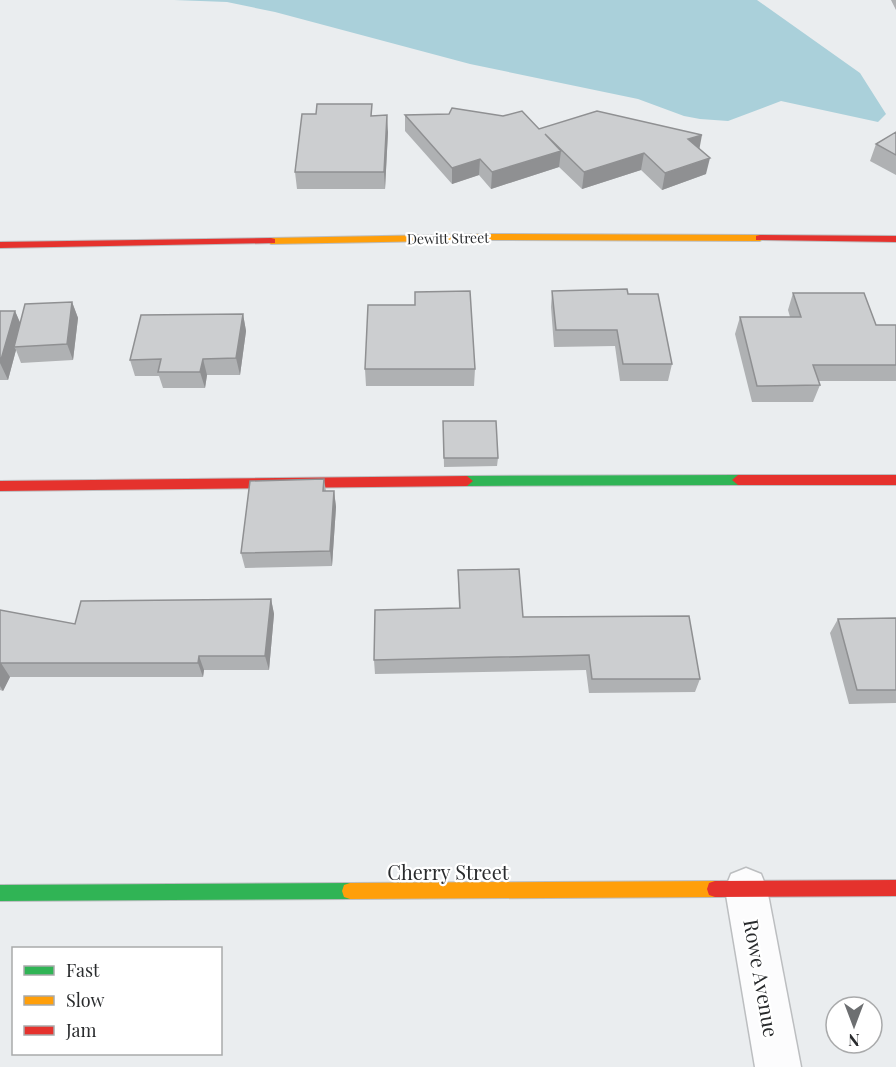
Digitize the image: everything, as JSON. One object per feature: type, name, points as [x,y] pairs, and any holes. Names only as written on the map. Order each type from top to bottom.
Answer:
[{"type":"street","name":"Dewitt Street","points":[[0,245],[493,237],[896,239]]},
{"type":"street","points":[[0,486],[326,481],[896,480]]},
{"type":"street","name":"Cherry Street","points":[[0,892],[896,888]]},
{"type":"street","name":"Rowe Avenue","points":[[746,889],[778,1067]]},
{"type":"water","points":[[174,0],[757,0],[860,73],[886,114],[878,122],[781,101],[728,121],[700,119],[684,116],[638,99],[470,64],[275,12],[227,2]]},
{"type":"building","points":[[317,104],[372,104],[371,116],[387,115],[384,172],[295,172],[302,114],[316,114]]},
{"type":"building","points":[[452,108],[503,116],[522,111],[539,129],[597,111],[702,135],[688,139],[710,158],[665,173],[644,153],[584,172],[545,134],[561,151],[492,172],[480,159],[452,168],[405,115],[449,114]]},
{"type":"building","points":[[896,132],[896,155],[876,144]]},
{"type":"building","points":[[627,289],[628,294],[658,294],[672,364],[623,364],[617,330],[556,330],[552,291]]},
{"type":"building","points":[[470,291],[475,369],[365,369],[368,305],[415,305],[415,292]]},
{"type":"building","points":[[793,293],[864,293],[876,325],[896,325],[896,365],[813,365],[820,385],[757,386],[740,317],[801,317]]},
{"type":"building","points":[[72,302],[67,344],[14,347],[25,304]]},
{"type":"building","points":[[0,311],[15,311],[0,363]]},
{"type":"building","points":[[243,314],[236,358],[203,359],[200,372],[158,372],[161,359],[130,360],[141,315]]},
{"type":"building","points":[[443,421],[496,421],[498,458],[444,458]]},
{"type":"building","points":[[324,479],[323,491],[334,491],[330,551],[241,553],[250,481]]},
{"type":"building","points":[[519,569],[523,617],[689,616],[700,679],[592,679],[589,655],[374,660],[375,610],[460,608],[458,570]]},
{"type":"building","points":[[271,599],[265,656],[199,656],[198,663],[1,663],[0,665],[0,610],[75,624],[81,601]]},
{"type":"building","points":[[896,618],[896,690],[857,690],[838,619]]},
{"type":"traffic: fast","points":[[467,481],[738,480]]},
{"type":"traffic: fast","points":[[0,893],[350,891]]},
{"type":"traffic: slow","points":[[271,241],[493,237],[760,238]]},
{"type":"traffic: slow","points":[[350,891],[715,889]]},
{"type":"traffic: jam","points":[[760,238],[896,239]]},
{"type":"traffic: jam","points":[[0,245],[271,241]]},
{"type":"traffic: jam","points":[[738,480],[896,480]]},
{"type":"traffic: jam","points":[[0,486],[467,481]]},
{"type":"traffic: jam","points":[[715,889],[896,888]]}]
